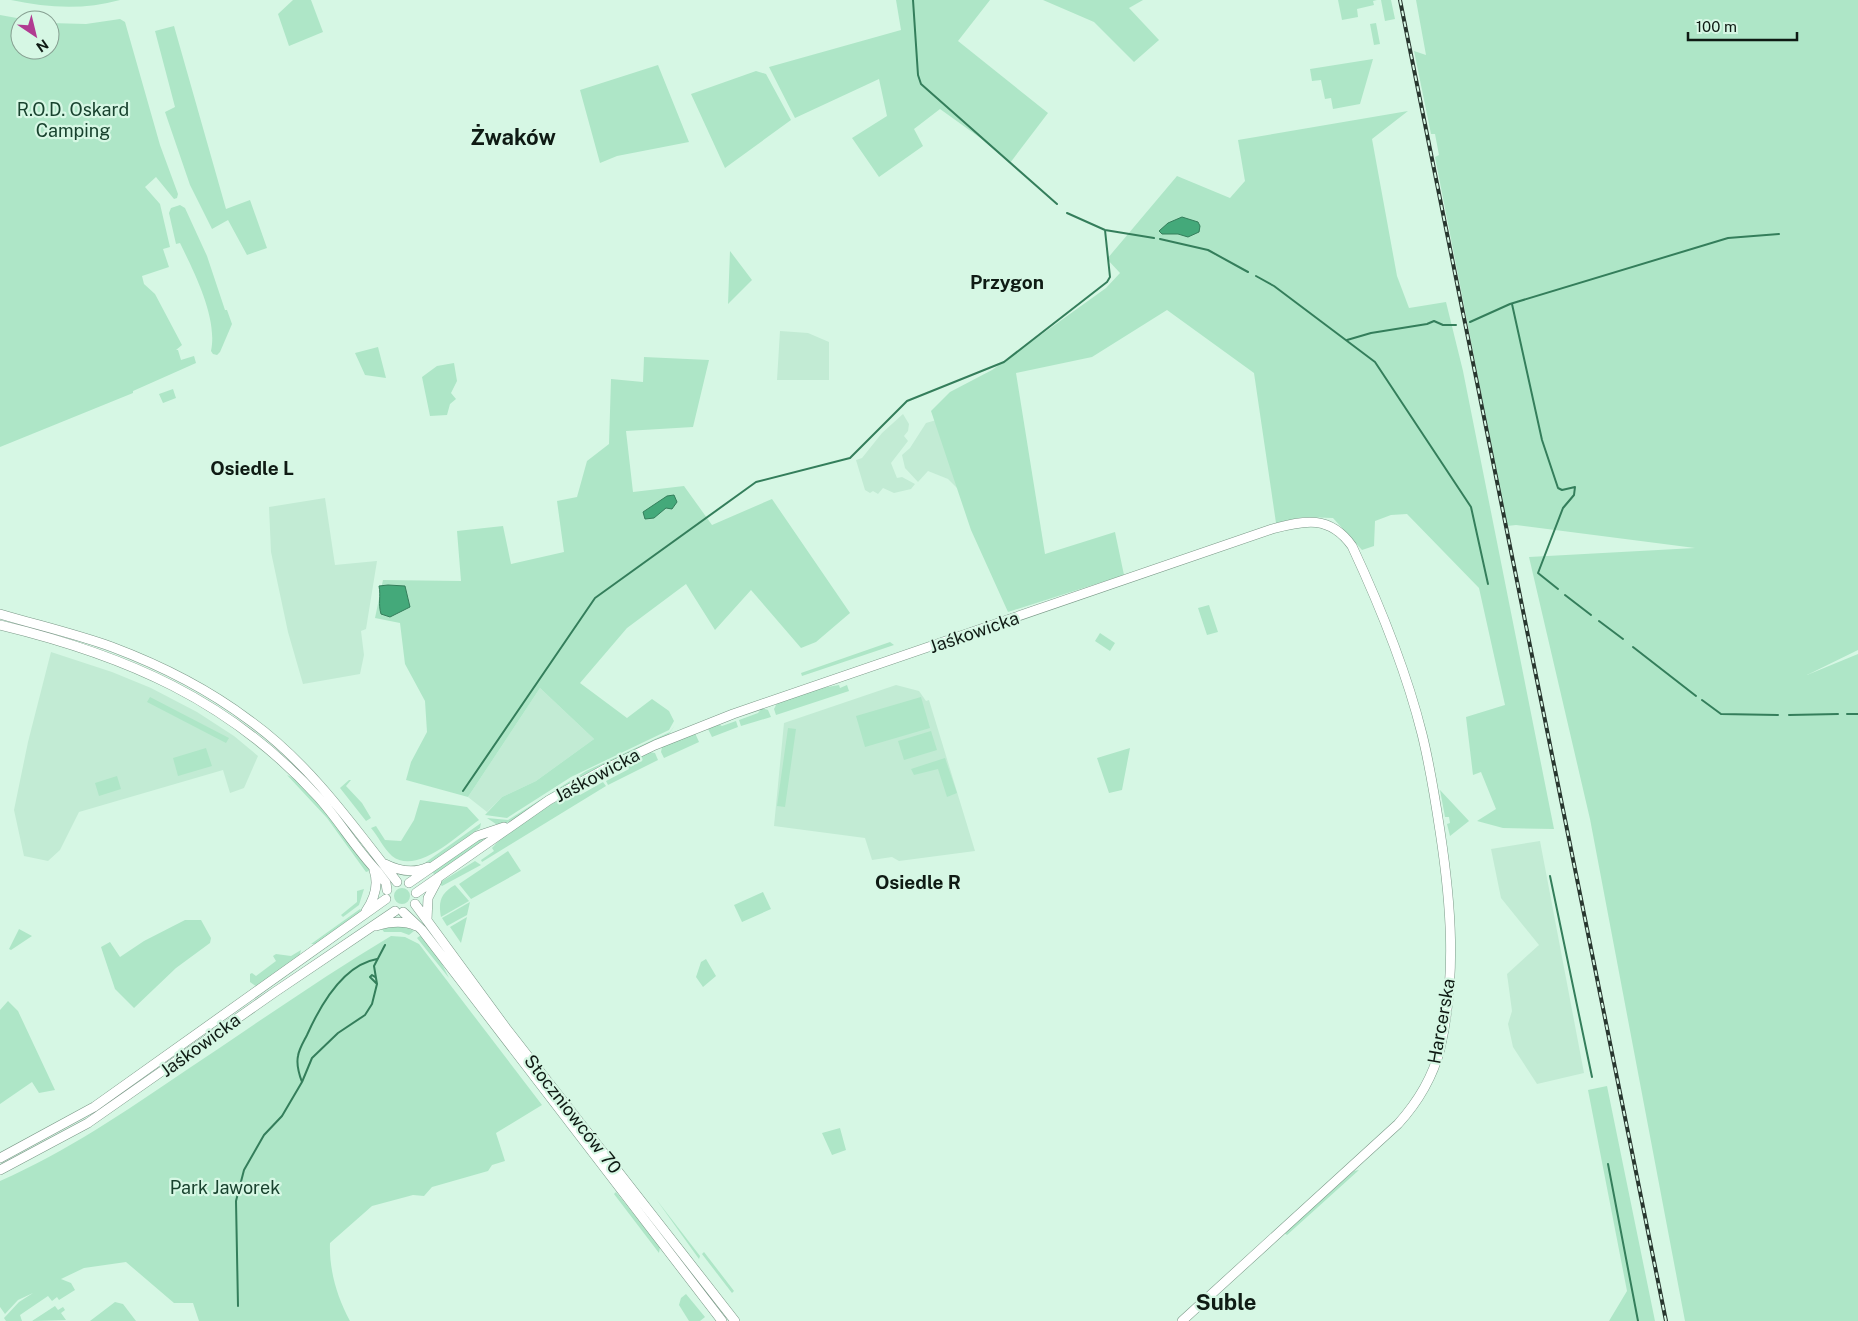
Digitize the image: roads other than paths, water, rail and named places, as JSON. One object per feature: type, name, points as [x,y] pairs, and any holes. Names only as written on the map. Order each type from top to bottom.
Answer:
[{"type":"street","name":"Jaśkowicka","points":[[409,883],[477,836],[500,829],[605,769],[655,745],[732,714],[1300,521],[1326,524],[1337,530],[1348,540],[1362,566],[1384,624]]},
{"type":"street","points":[[0,614],[113,648],[152,664],[196,687],[250,720],[294,759],[326,792],[397,882],[409,883],[416,893],[415,904],[399,911],[388,904],[386,883],[318,797],[266,746],[217,710],[166,682],[111,658],[82,647],[0,625]]},
{"type":"street","name":"Harcerska","points":[[1182,1321],[1398,1124],[1411,1110],[1428,1079],[1440,1049],[1450,976],[1450,908],[1447,872],[1422,734],[1402,670],[1384,624]]},
{"type":"street","name":"Jaśkowicka","points":[[416,893],[524,816]]},
{"type":"street","points":[[381,861],[397,870],[410,872],[422,870],[446,857]]},
{"type":"street","points":[[361,917],[372,902],[377,885],[373,866]]},
{"type":"street","points":[[426,921],[430,892],[434,884],[447,872]]},
{"type":"street","points":[[387,894],[397,882]]},
{"type":"street","name":"Jaśkowicka","points":[[0,1158],[84,1114],[361,917],[387,894]]},
{"type":"street","name":"Stoczniowców 70","points":[[415,904],[506,1028],[735,1321]]},
{"type":"street","name":"Jaśkowicka","points":[[0,1170],[90,1122],[365,930],[399,911]]},
{"type":"street","name":"Stoczniowców 70","points":[[399,911],[419,927],[722,1321]]},
{"type":"street","points":[[365,930],[388,922],[409,922],[419,927]]},
{"type":"street","points":[[84,1114],[90,1122]]},
{"type":"waterway","points":[[913,0],[918,75],[921,84],[1057,204]]},
{"type":"waterway","points":[[1067,213],[1105,230],[1154,238]]},
{"type":"waterway","points":[[463,791],[595,598],[756,482],[850,458],[907,401],[1004,362],[1107,282],[1110,277],[1105,230]]},
{"type":"waterway","points":[[1470,322],[1510,304],[1728,238],[1779,234]]},
{"type":"waterway","points":[[1160,239],[1208,250],[1248,272]]},
{"type":"waterway","points":[[1256,276],[1274,286],[1375,362],[1471,507],[1488,584]]},
{"type":"waterway","points":[[1512,304],[1542,440],[1558,488],[1562,490],[1575,487],[1574,495],[1563,508],[1538,573],[1558,589]]},
{"type":"waterway","points":[[1347,340],[1371,333],[1427,324],[1434,321],[1443,325],[1456,325]]},
{"type":"waterway","points":[[1565,595],[1591,615]]},
{"type":"waterway","points":[[1599,621],[1623,639]]},
{"type":"waterway","points":[[1633,647],[1696,696]]},
{"type":"waterway","points":[[1702,700],[1721,714],[1778,715]]},
{"type":"waterway","points":[[1789,715],[1838,714]]},
{"type":"waterway","points":[[1847,714],[1858,714]]},
{"type":"waterway","points":[[1550,876],[1592,1077]]},
{"type":"waterway","points":[[238,1306],[236,1201],[244,1170],[264,1135],[282,1116],[302,1082],[312,1058],[338,1033],[365,1015],[372,1004],[377,984],[374,966],[385,945]]},
{"type":"waterway","points":[[302,1082],[297,1059],[312,1024],[326,1000],[343,978],[354,969],[377,959]]},
{"type":"waterway","points":[[375,977],[372,975],[370,977],[377,984]]},
{"type":"waterway","points":[[1608,1164],[1638,1321]]},
{"type":"railway","points":[[1400,0],[1666,1321]]},
{"type":"district","name":"Żwaków","points":[[513,137]]},
{"type":"district","name":"Przygon","points":[[1007,282]]},
{"type":"district","name":"Osiedle L","points":[[252,468]]},
{"type":"district","name":"Osiedle R","points":[[918,882]]},
{"type":"district","name":"Suble","points":[[1226,1302]]},
{"type":"park label","name":"R.O.D. Oskard Camping","points":[[73,119]]},
{"type":"park label","name":"Park Jaworek","points":[[225,1187]]}]
